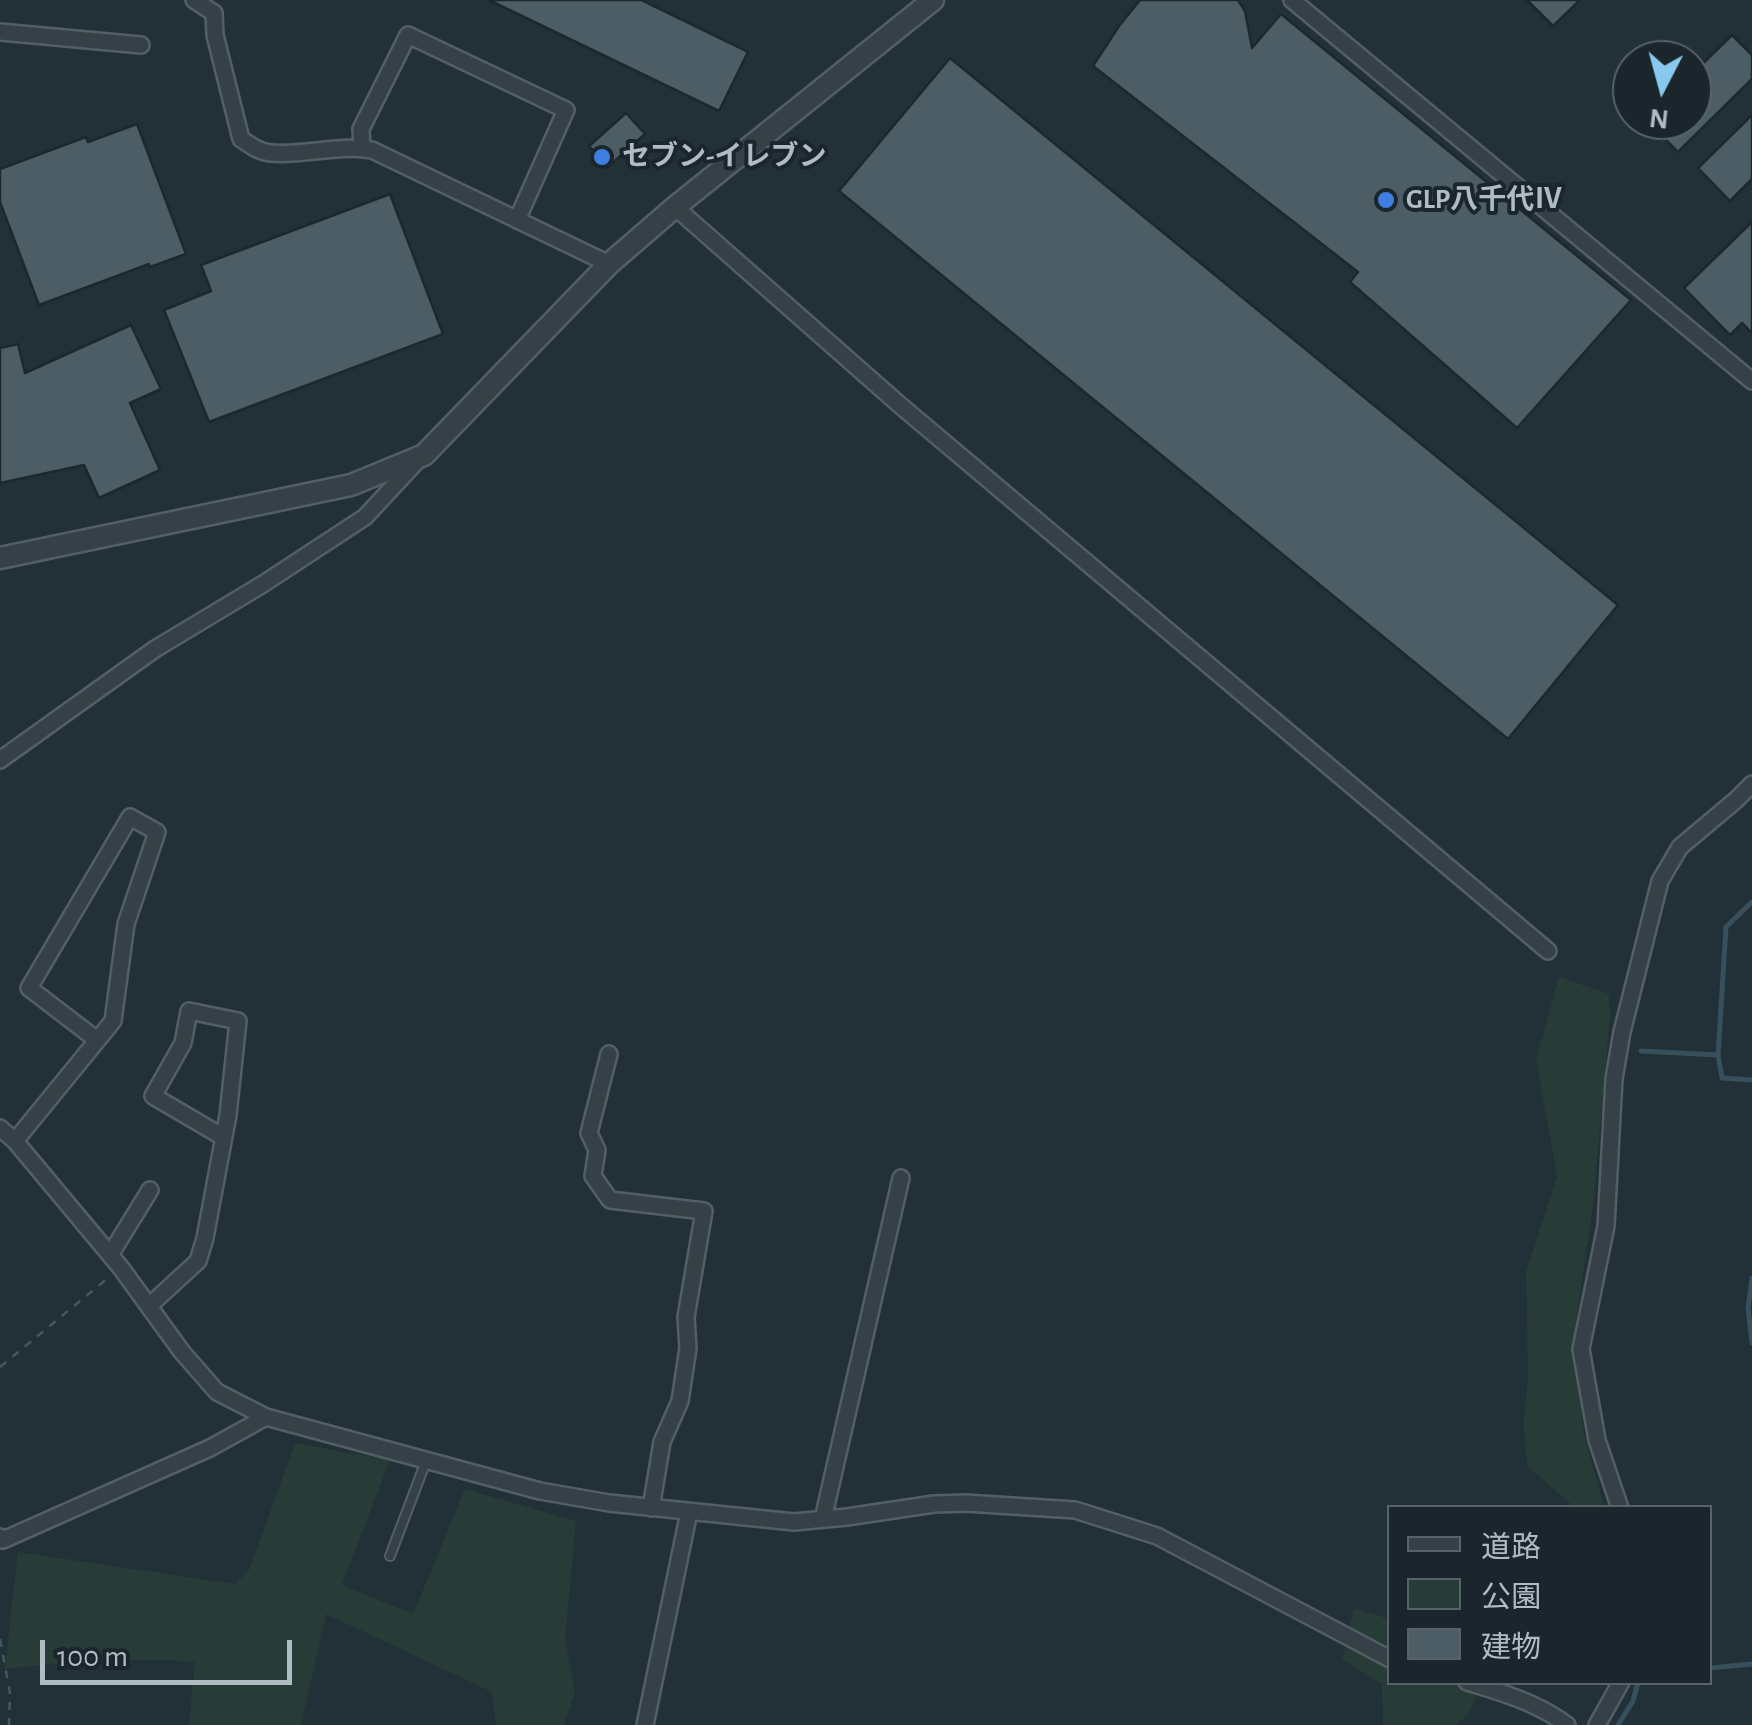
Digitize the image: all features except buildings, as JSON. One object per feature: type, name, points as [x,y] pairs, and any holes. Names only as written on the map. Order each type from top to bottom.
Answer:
[{"type":"street","points":[[194,0],[215,6],[215,34],[241,139],[256,149],[270,153],[372,150],[609,264]]},
{"type":"street","points":[[0,760],[155,649],[264,584],[365,516],[609,264],[675,206],[933,0]]},
{"type":"street","points":[[1292,0],[1752,381]]},
{"type":"street","points":[[0,32],[142,44]]},
{"type":"street","points":[[362,148],[361,129],[408,35],[566,110],[517,220]]},
{"type":"street","points":[[675,206],[901,406],[1548,950]]},
{"type":"street","points":[[0,558],[350,486],[424,455]]},
{"type":"street","points":[[1619,1505],[1597,1440],[1581,1348],[1606,1226],[1614,1079],[1622,1032],[1660,881],[1680,847],[1752,784]]},
{"type":"street","points":[[15,1141],[113,1021],[126,924],[157,832],[130,817],[28,988],[97,1040]]},
{"type":"street","points":[[149,1306],[198,1261],[224,1137],[238,1021],[189,1011],[183,1043],[153,1096],[224,1137]]},
{"type":"street","points":[[609,1054],[589,1133],[597,1150],[592,1176],[610,1200],[704,1212],[686,1317],[688,1348],[680,1401],[662,1442],[651,1508]]},
{"type":"street","points":[[0,1128],[121,1268],[216,1392],[266,1416],[540,1491],[651,1508],[794,1522],[934,1504],[1075,1510],[1120,1522],[1174,1544],[1387,1658]]},
{"type":"street","points":[[823,1519],[900,1178]]},
{"type":"street","points":[[110,1255],[150,1190]]},
{"type":"street","points":[[0,1537],[3,1540],[210,1448],[266,1416]]},
{"type":"street","points":[[645,1725],[689,1512]]},
{"type":"street","points":[[1476,1685],[1556,1716],[1566,1725]]},
{"type":"street","points":[[1597,1725],[1619,1685]]},
{"type":"lane","points":[[390,1556],[426,1461]]},
{"type":"path","points":[[0,1367],[121,1268]]},
{"type":"path","points":[[0,1638],[10,1693],[9,1725]]},
{"type":"green space","points":[[1559,977],[1609,994],[1593,1206],[1573,1342],[1584,1434],[1603,1505],[1572,1505],[1527,1466],[1526,1272],[1557,1176],[1536,1059]]},
{"type":"green space","points":[[295,1443],[390,1460],[342,1585],[413,1614],[465,1489],[576,1521],[565,1640],[575,1693],[564,1725],[496,1725],[492,1692],[326,1614],[301,1725],[189,1725],[195,1662],[100,1661],[5,1669],[18,1552],[235,1584],[249,1570]]},
{"type":"green space","points":[[1354,1608],[1387,1618],[1387,1685],[1481,1685],[1471,1710],[1457,1725],[1383,1725],[1382,1684],[1342,1659]]},
{"type":"waterway","points":[[1752,902],[1726,927],[1718,1055],[1722,1078],[1752,1080]]},
{"type":"waterway","points":[[1641,1051],[1718,1055]]},
{"type":"waterway","points":[[1752,1278],[1748,1308],[1752,1343]]},
{"type":"waterway","points":[[1712,1668],[1752,1664]]},
{"type":"waterway","points":[[1618,1725],[1633,1701],[1637,1685]]},
{"type":"place","name":"セブン-イレブン","points":[[602,157]]},
{"type":"place","name":"GLP八千代Ⅳ","points":[[1386,200]]}]
